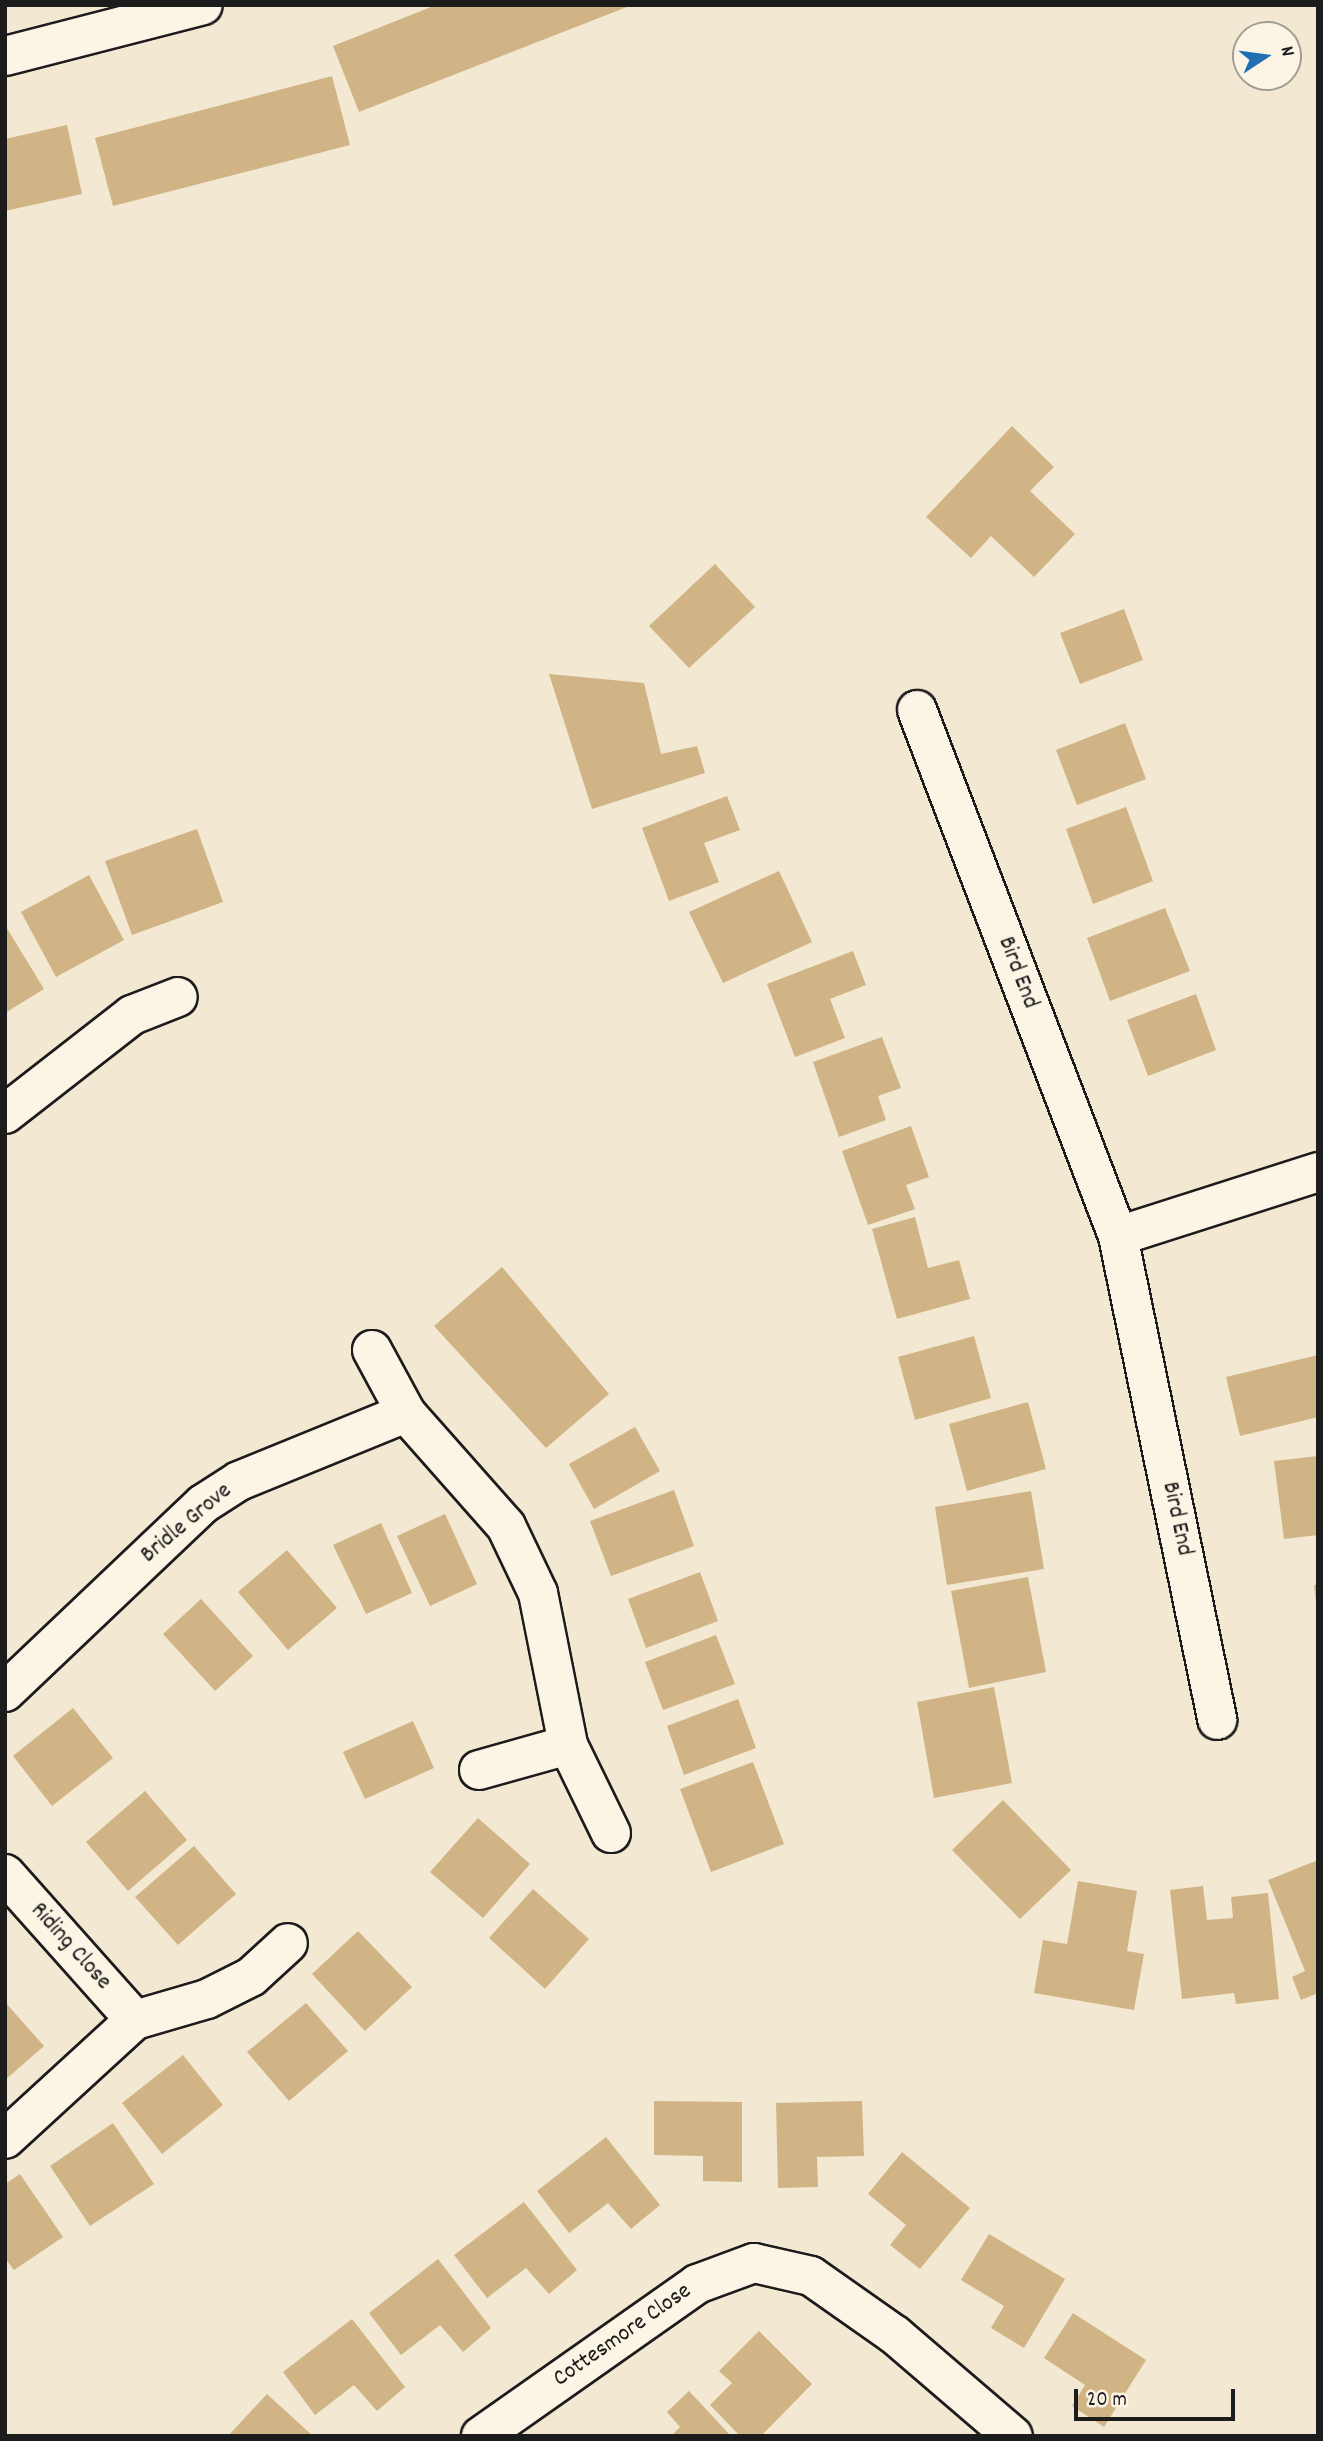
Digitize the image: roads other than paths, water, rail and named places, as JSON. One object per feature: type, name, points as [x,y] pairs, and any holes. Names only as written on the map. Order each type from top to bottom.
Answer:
[{"type":"street","points":[[5,56],[203,5]]},
{"type":"street","name":"Bird End","points":[[917,710],[1118,1236],[1217,1720]]},
{"type":"street","points":[[5,1114],[132,1015],[178,997]]},
{"type":"street","points":[[1118,1236],[1318,1172]]},
{"type":"street","points":[[372,1350],[406,1413],[506,1526],[538,1593],[569,1745],[611,1833]]},
{"type":"street","name":"Bridle Grove","points":[[5,1692],[203,1504],[239,1481],[406,1413]]},
{"type":"street","points":[[479,1770],[569,1745]]},
{"type":"street","name":"Riding Close","points":[[5,1874],[135,2020]]},
{"type":"street","points":[[5,2139],[135,2020],[207,1999],[251,1977],[288,1943]]},
{"type":"street","name":"Cottesmore Close","points":[[481,2436],[697,2284],[754,2263],[811,2276],[895,2335],[1013,2436]]}]
